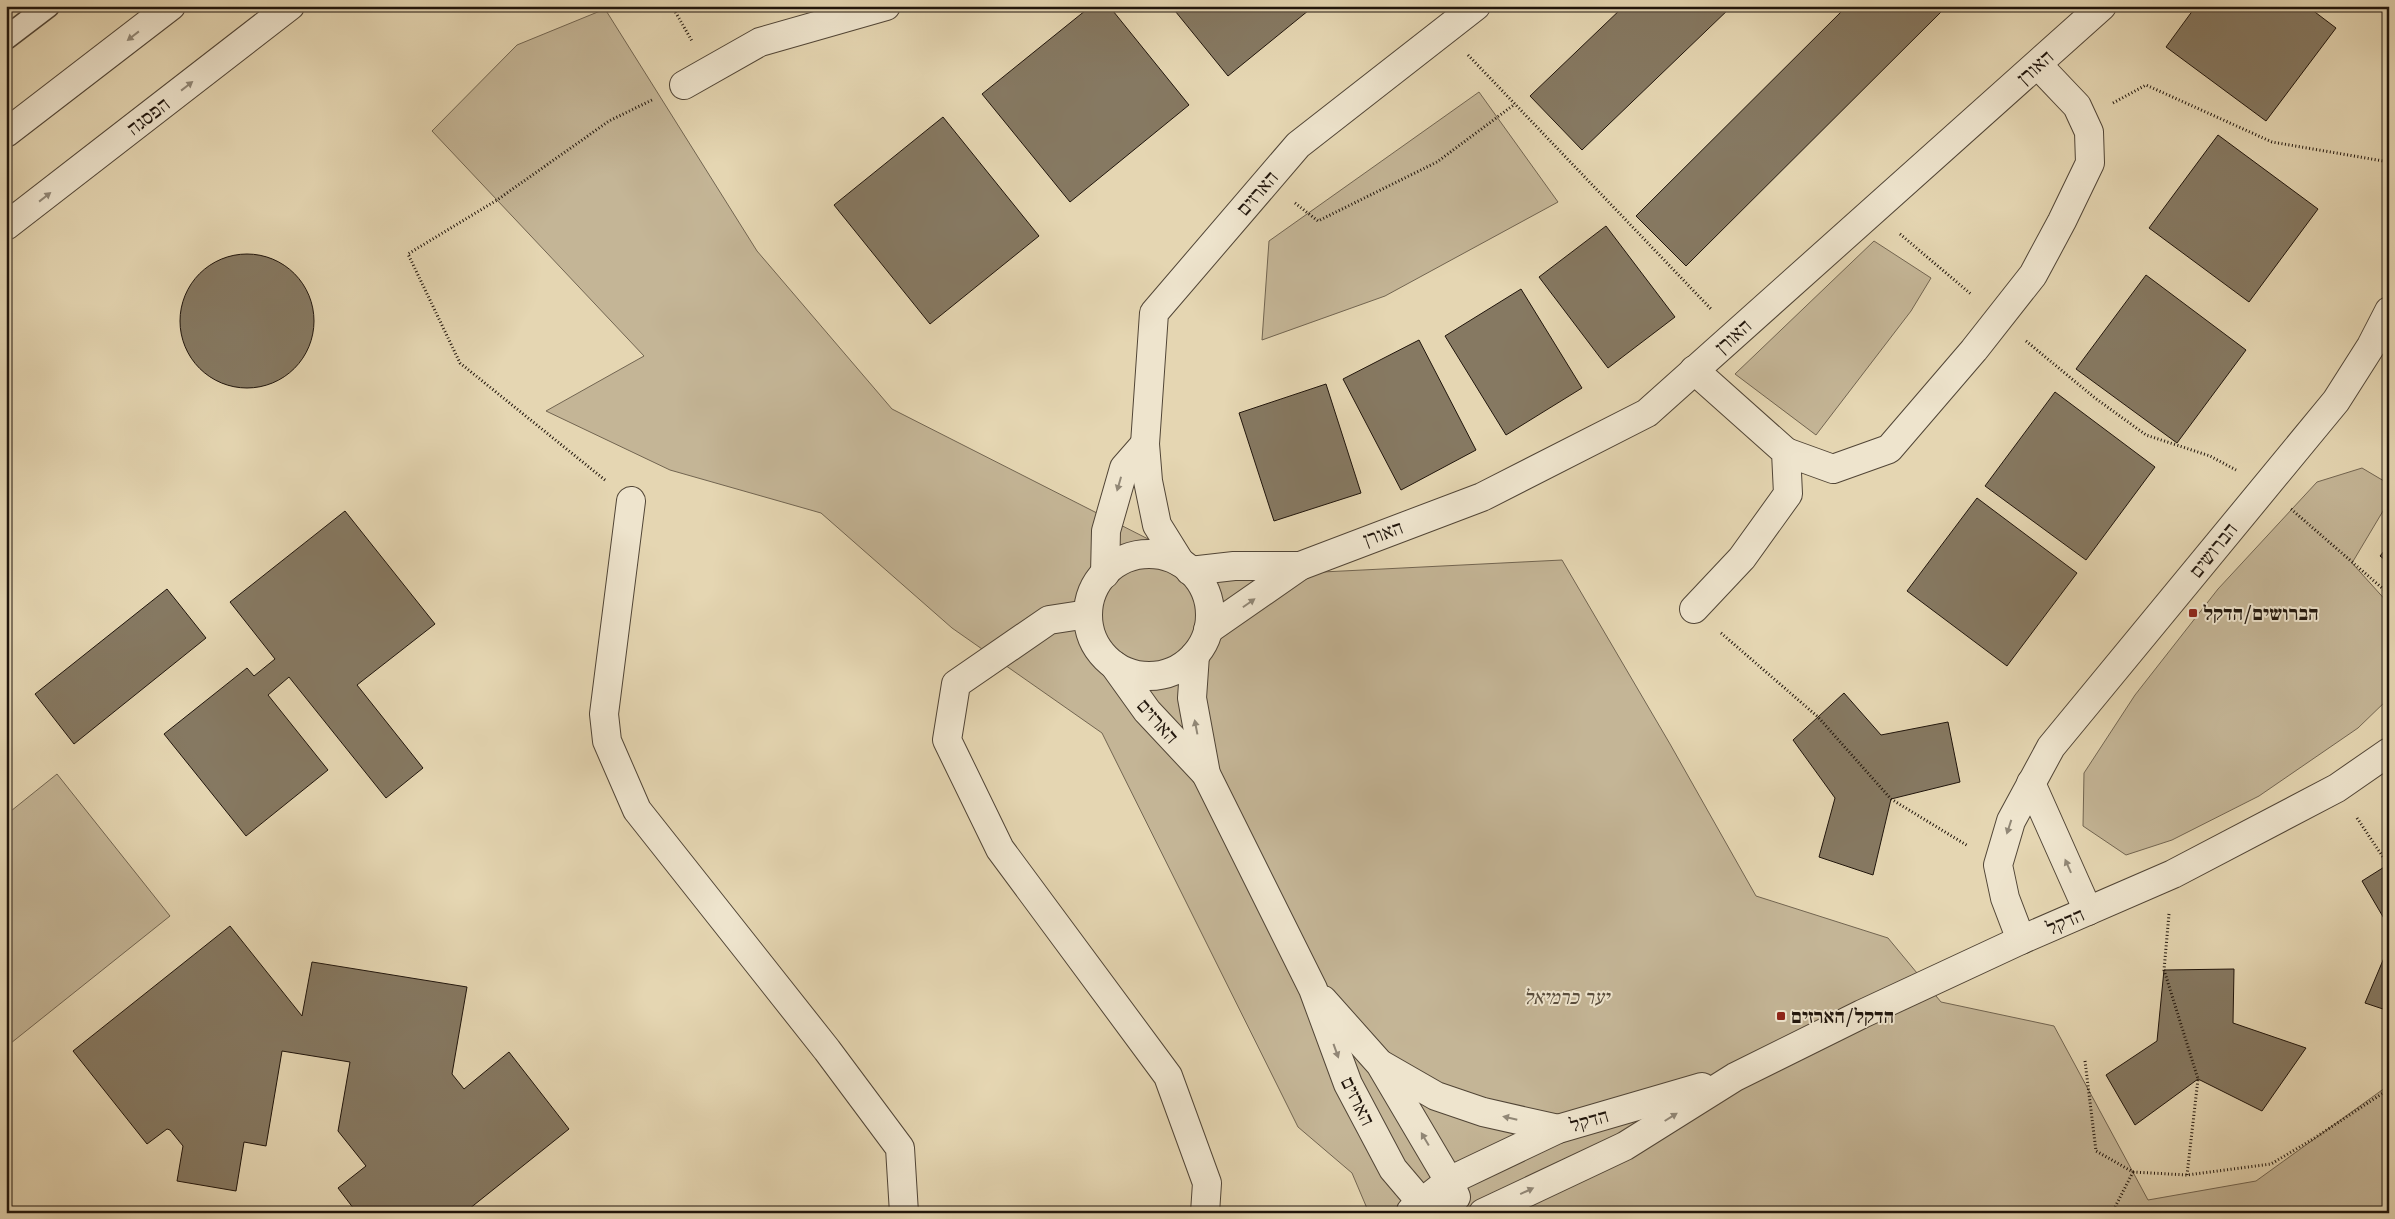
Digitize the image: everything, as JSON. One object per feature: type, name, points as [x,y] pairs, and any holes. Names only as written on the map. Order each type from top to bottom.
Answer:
[{"type":"street","points":[[6,133],[171,6]]},
{"type":"street","name":"הפסגה","points":[[6,226],[290,6]]},
{"type":"street","points":[[684,85],[760,42],[886,6]]},
{"type":"street","name":"הארזים","points":[[1185,566],[1157,525],[1145,444],[1154,313],[1298,145],[1476,6]]},
{"type":"street","name":"האורן","points":[[1208,630],[1300,566],[1482,496],[1647,413],[2102,6]]},
{"type":"street","points":[[1694,370],[1786,452],[1833,469],[1889,449],[2033,275],[2090,163],[2089,132],[2077,106],[2038,65]]},
{"type":"street","name":"הברושים","points":[[2021,940],[2005,898],[1998,864],[2011,821],[2051,747],[2336,401],[2371,346],[2389,311]]},
{"type":"street","points":[[1105,574],[1106,531],[1124,468],[1145,444]]},
{"type":"street","points":[[1694,609],[1742,558],[1788,494],[1786,452]]},
{"type":"street","points":[[631,502],[604,714],[607,741],[638,810],[827,1050],[900,1148],[904,1213]]},
{"type":"street","points":[[1147,554],[1164,556],[1185,566],[1195,574],[1206,591],[1210,611],[1208,630],[1200,648],[1187,662],[1170,672],[1151,676],[1131,674],[1114,665],[1099,651],[1091,634],[1088,614],[1092,595],[1105,574],[1114,565],[1130,557],[1147,554]]},
{"type":"street","name":"האורן","points":[[1185,566],[1300,566]]},
{"type":"street","points":[[1088,614],[1049,620],[956,684],[946,740],[1000,849],[1168,1076],[1207,1182],[1205,1213]]},
{"type":"street","name":"הארזים","points":[[1194,655],[1192,698],[1206,774],[1314,989],[1348,1084],[1415,1207]]},
{"type":"street","name":"הארזים","points":[[1114,665],[1147,711],[1206,774]]},
{"type":"street","name":"הדקל","points":[[1483,1213],[1625,1146],[1735,1077],[1862,1014],[2021,940],[2173,874],[2337,788],[2389,752]]},
{"type":"street","points":[[2031,783],[2088,911]]},
{"type":"street","name":"הארזים","points":[[1314,989],[1380,1064],[1449,1181]]},
{"type":"street","name":"הארזים","points":[[1380,1064],[1436,1096],[1483,1112],[1558,1129]]},
{"type":"street","name":"הדקל","points":[[1415,1207],[1449,1181],[1558,1129],[1735,1077]]},
{"type":"street","points":[[1449,1181],[1463,1213]]},
{"type":"street","points":[[1415,1207],[1447,1213]]},
{"type":"lane","points":[[6,38],[48,6]]},
{"type":"path","points":[[1445,30],[1735,334]]},
{"type":"path","points":[[631,502],[460,363],[408,254],[497,200],[609,121],[684,85]]},
{"type":"path","points":[[2146,85],[2272,142],[2389,162]]},
{"type":"path","points":[[1268,180],[1318,221],[1437,162],[1515,104]]},
{"type":"path","points":[[1873,211],[2095,398],[2146,435],[2210,456]]},
{"type":"path","points":[[2265,486],[2389,594]]},
{"type":"path","points":[[1694,609],[1818,717],[1891,799],[1971,847]]},
{"type":"path","points":[[2337,788],[2389,866]]},
{"type":"path","points":[[2173,874],[2164,970],[2198,1080],[2187,1175]]},
{"type":"path","points":[[2085,1061],[2096,1151],[2133,1172],[2187,1175],[2271,1164],[2389,1089]]},
{"type":"path","points":[[2112,1213],[2133,1172]]},
{"type":"green space","name":"יער כרמיאל","points":[[605,9],[757,251],[892,409],[1223,577],[1562,560],[1670,744],[1756,896],[1888,938],[1941,1002],[2054,1026],[2148,1200],[2256,1181],[2389,1085],[2389,1213],[1369,1213],[1352,1173],[1298,1127],[1102,733],[952,628],[821,513],[670,470],[546,411],[644,356],[432,131],[517,45]]},
{"type":"green space","points":[[1479,92],[1558,202],[1385,296],[1262,340],[1269,241]]},
{"type":"green space","points":[[1874,241],[1931,278],[1911,311],[1816,435],[1735,374]]},
{"type":"green space","points":[[2362,468],[2389,484],[2389,501],[2352,563],[2389,604],[2389,698],[2358,728],[2259,796],[2172,840],[2126,855],[2083,826],[2084,773],[2135,695],[2218,589],[2317,482]]},
{"type":"green space","points":[[57,774],[170,916],[6,1047],[6,815]]},
{"type":"building","points":[[1091,6],[1109,6],[1189,105],[1070,202],[982,94]]},
{"type":"building","points":[[1171,6],[1314,6],[1228,76]]},
{"type":"building","points":[[1624,6],[1732,6],[1582,150],[1530,96]]},
{"type":"building","points":[[1847,6],[1947,6],[1686,266],[1636,216]]},
{"type":"building","points":[[2196,6],[2307,6],[2336,28],[2266,121],[2166,47]]},
{"type":"building","points":[[943,117],[1039,236],[930,324],[834,205]]},
{"type":"building","points":[[2218,135],[2318,209],[2249,302],[2149,228]]},
{"type":"building","points":[[1606,226],[1675,317],[1608,368],[1539,277]]},
{"type":"building","points":[[247,254],[273,259],[284,265],[294,274],[303,284],[309,295],[314,321],[309,347],[303,358],[294,368],[284,377],[273,383],[247,388],[221,383],[210,377],[200,368],[191,358],[185,347],[180,321],[185,295],[191,284],[200,274],[210,265],[221,259]]},
{"type":"building","points":[[2146,275],[2246,350],[2177,443],[2076,369]]},
{"type":"building","points":[[1521,289],[1582,388],[1506,435],[1445,336]]},
{"type":"building","points":[[1419,340],[1476,450],[1401,490],[1343,379]]},
{"type":"building","points":[[1326,384],[1361,493],[1274,521],[1239,413]]},
{"type":"building","points":[[2055,392],[2155,467],[2086,560],[1985,486]]},
{"type":"building","points":[[1977,498],[2077,573],[2007,666],[1907,591]]},
{"type":"building","points":[[345,511],[435,624],[357,685],[423,768],[386,798],[289,677],[268,695],[328,770],[246,836],[164,734],[247,668],[254,676],[275,659],[230,602]]},
{"type":"building","points":[[2389,545],[2389,563],[2380,556]]},
{"type":"building","points":[[167,589],[206,638],[74,744],[35,694]]},
{"type":"building","points":[[1844,693],[1881,735],[1948,722],[1960,782],[1891,799],[1873,875],[1819,857],[1835,798],[1793,740]]},
{"type":"building","points":[[2389,864],[2389,927],[2362,881]]},
{"type":"building","points":[[230,926],[302,1016],[312,962],[467,987],[452,1074],[464,1089],[509,1052],[569,1129],[464,1213],[357,1213],[338,1188],[366,1166],[338,1131],[350,1062],[282,1051],[266,1146],[244,1142],[236,1191],[177,1181],[183,1146],[167,1129],[147,1144],[73,1051]]},
{"type":"building","points":[[2389,946],[2389,1011],[2365,1003]]},
{"type":"building","points":[[2234,969],[2233,1023],[2306,1048],[2262,1111],[2198,1079],[2135,1125],[2106,1075],[2157,1041],[2164,970]]},
{"type":"place","name":"הברושים/הדקל","points":[[2193,613]]},
{"type":"place","name":"הדקל/הארזים","points":[[1781,1016]]}]
